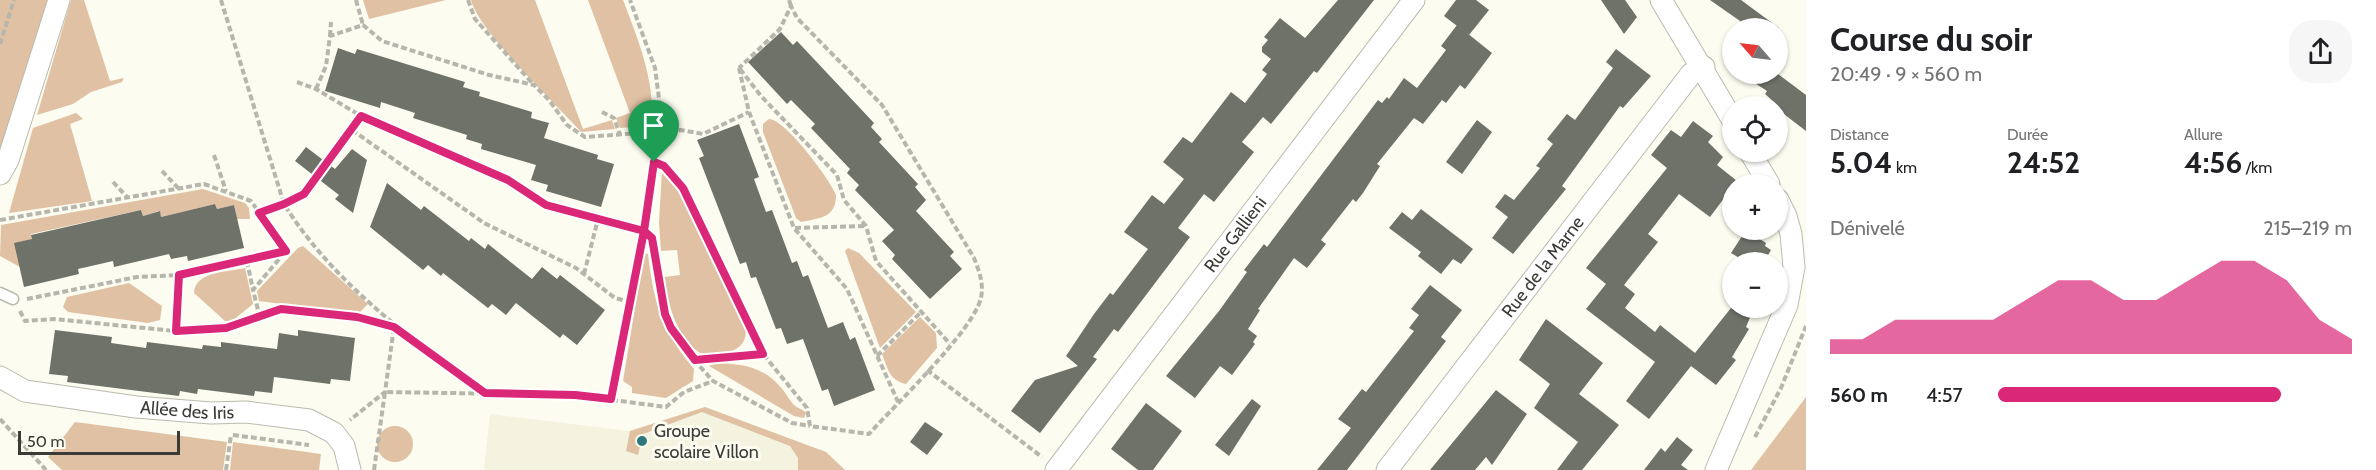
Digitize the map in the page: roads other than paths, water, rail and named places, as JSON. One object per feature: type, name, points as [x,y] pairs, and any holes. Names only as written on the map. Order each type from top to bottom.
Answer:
[{"type":"street","points":[[1,171],[59,0]]},
{"type":"street","name":"Rue Gallieni","points":[[1058,469],[1414,0]]},
{"type":"street","points":[[1661,0],[1704,67],[1722,100]]},
{"type":"street","name":"Rue de la Marne","points":[[1387,470],[1691,74],[1704,67]]},
{"type":"street","points":[[1716,470],[1787,305],[1799,230],[1788,218]]},
{"type":"street","name":"Allée des Iris","points":[[0,377],[25,391],[136,406],[211,413],[246,412],[309,420],[334,433],[344,446],[350,470]]},
{"type":"lane","points":[[0,293],[13,299]]},
{"type":"place","name":"Groupe scolaire Villon","points":[[642,441]]}]
